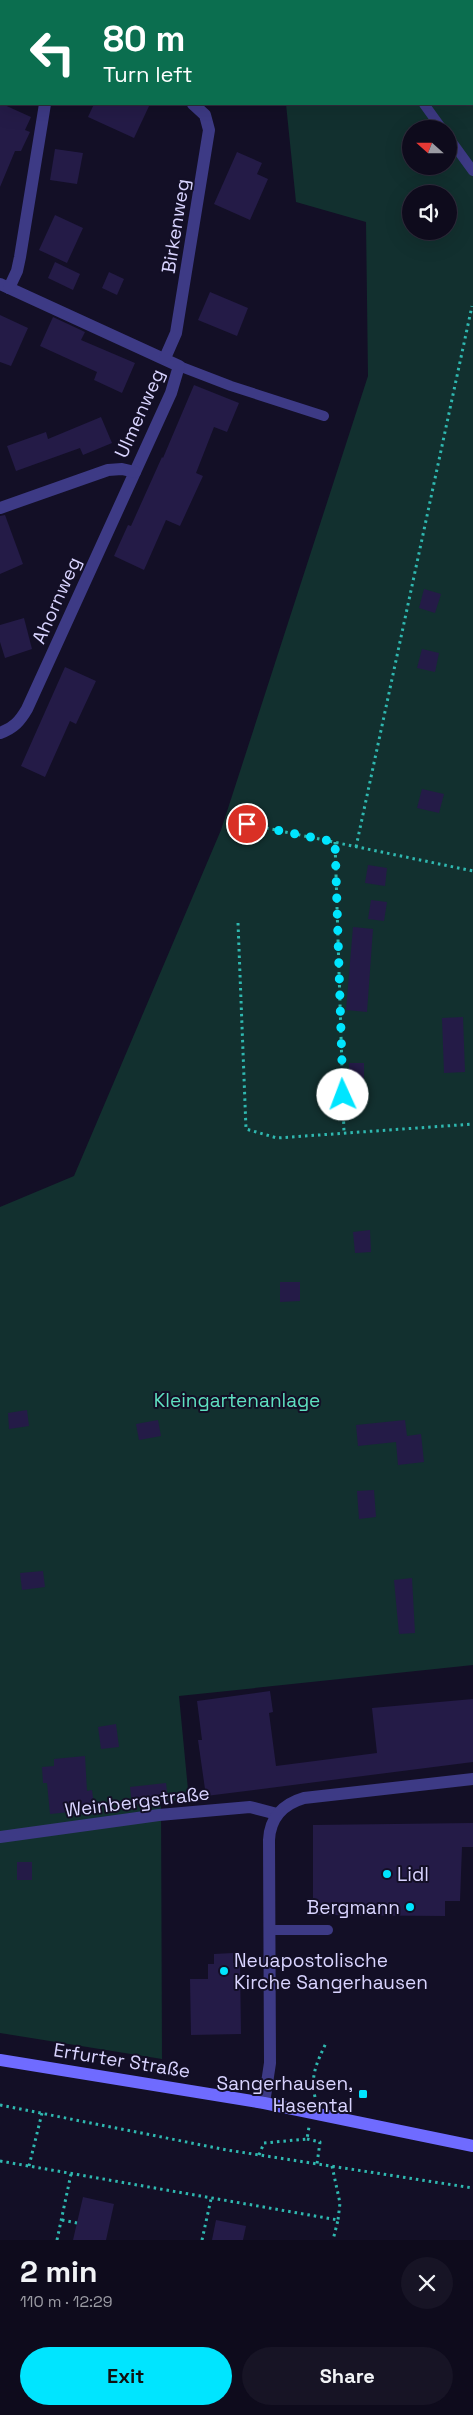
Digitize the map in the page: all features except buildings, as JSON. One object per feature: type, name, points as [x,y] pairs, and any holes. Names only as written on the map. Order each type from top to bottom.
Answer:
[{"type":"main road","name":"Erfurter Straße","points":[[0,2060],[264,2103],[473,2146]]},
{"type":"street","points":[[4,286],[20,257],[45,105]]},
{"type":"street","name":"Birkenweg","points":[[165,358],[176,333],[209,130],[205,115],[194,105]]},
{"type":"street","name":"Ulmenweg","points":[[0,508],[101,472],[122,469],[135,472],[171,393],[180,366],[4,286]]},
{"type":"street","name":"Ahornweg","points":[[0,733],[11,730],[20,721],[27,709],[135,472]]},
{"type":"street","points":[[264,2103],[270,2063],[269,1831],[277,1814],[293,1801],[304,1798],[473,1779]]},
{"type":"street","name":"Weinbergstraße","points":[[0,1837],[159,1815],[250,1807],[277,1814]]},
{"type":"lane","points":[[425,105],[436,120]]},
{"type":"lane","points":[[458,151],[473,172]]},
{"type":"lane","points":[[180,366],[231,386],[324,416]]},
{"type":"lane","points":[[269,1930],[328,1930]]},
{"type":"path","points":[[356,846],[472,306]]},
{"type":"path","points":[[247,824],[473,871]]},
{"type":"path","points":[[335,842],[344,1134]]},
{"type":"path","points":[[238,923],[246,1129],[277,1138],[473,1124]]},
{"type":"path","points":[[0,2105],[227,2150],[473,2188]]},
{"type":"path","points":[[29,2166],[42,2113]]},
{"type":"path","points":[[307,2139],[320,2142],[317,2164]]},
{"type":"path","points":[[0,2161],[338,2220]]},
{"type":"path","points":[[332,2166],[340,2203],[333,2240]]},
{"type":"path","points":[[58,2240],[71,2174]]},
{"type":"path","points":[[202,2240],[211,2199]]},
{"type":"path","points":[[62,2220],[77,2223]]},
{"type":"green space","name":"Kleingartenanlage","points":[[286,105],[473,105],[473,1665],[179,1696],[189,1800],[161,1802],[162,2059],[0,2033],[0,1207],[74,1176],[221,830],[368,376],[366,222],[296,202]]},
{"type":"place","name":"Lidl","points":[[387,1874]]},
{"type":"place","name":"Bergmann","points":[[410,1907]]},
{"type":"place","name":"Neuapostolische Kirche Sangerhausen","points":[[224,1971]]},
{"type":"place","name":"Sangerhausen, Hasental","points":[[363,2094]]},
{"type":"route","points":[[247,824],[335,842],[343,1095]]}]
